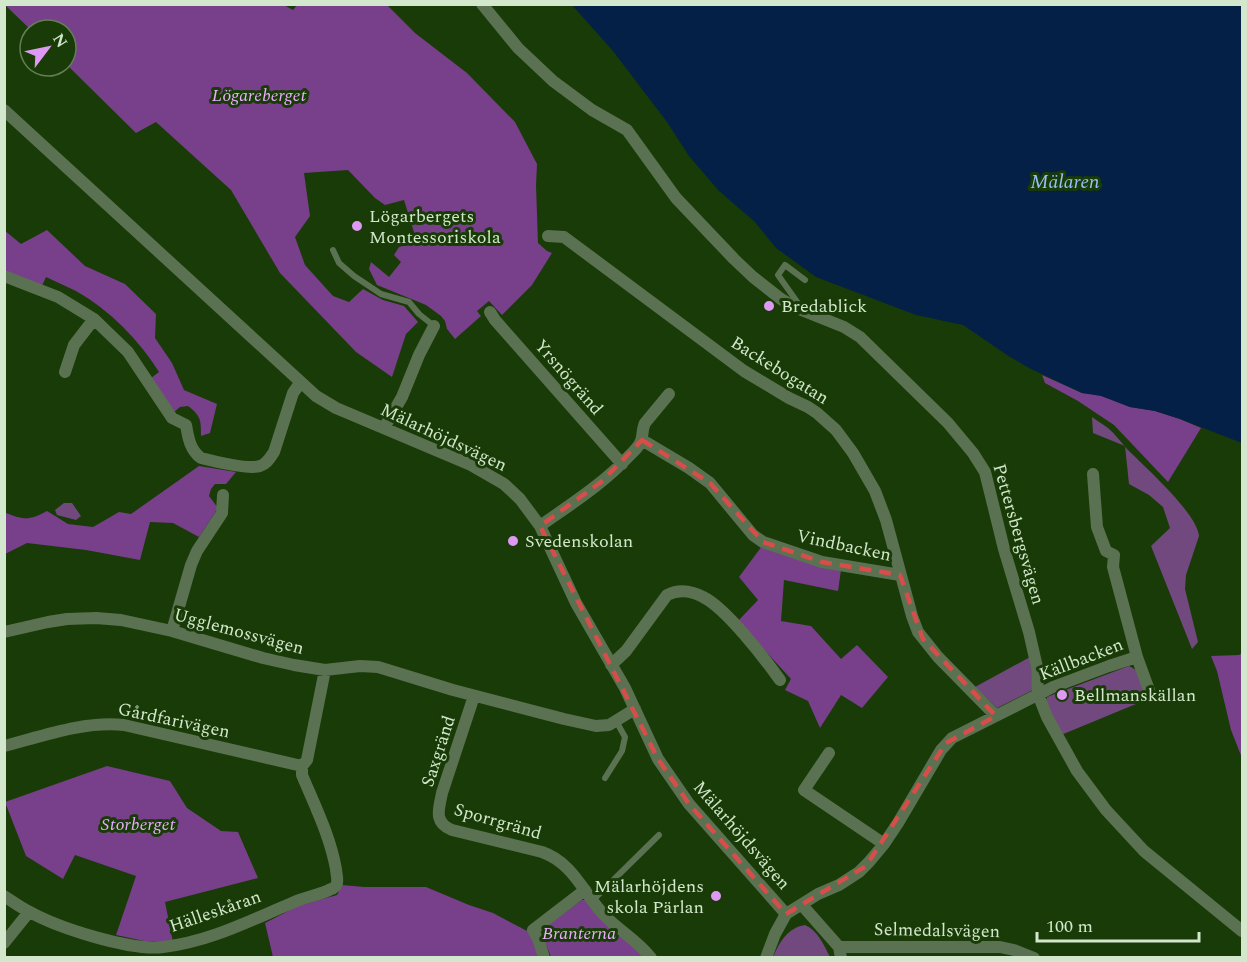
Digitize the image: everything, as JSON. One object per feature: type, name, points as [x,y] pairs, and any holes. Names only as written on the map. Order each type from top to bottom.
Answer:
[{"type":"street","name":"Pettersbergsvägen","points":[[482,4],[518,48],[553,81],[592,110],[627,129],[676,198],[753,277],[781,299],[804,312],[844,327],[860,338],[966,443],[985,472],[1004,549],[1029,632],[1037,668],[1038,694],[1047,717],[1068,756],[1088,788],[1144,851],[1242,931]]},
{"type":"street","name":"Mälarhöjdsvägen","points":[[4,110],[316,396],[336,408],[450,456],[494,478],[520,499],[540,526],[576,603],[635,709],[658,759],[689,804],[786,914]]},
{"type":"street","name":"Backebogatan","points":[[548,236],[564,237],[744,371],[808,407],[836,430],[854,453],[875,491],[886,520],[918,632],[938,657],[996,716]]},
{"type":"street","points":[[4,276],[58,297],[94,319],[128,352],[172,418],[186,425],[191,445],[201,458],[253,467],[264,465],[274,452],[293,393],[300,383]]},
{"type":"street","name":"Yrsnögränd","points":[[490,312],[622,464]]},
{"type":"street","points":[[65,372],[74,345],[94,319]]},
{"type":"street","points":[[384,428],[402,397],[434,326]]},
{"type":"street","points":[[540,526],[622,464],[642,440],[645,423],[669,394]]},
{"type":"street","name":"Vindbacken","points":[[642,440],[710,483],[753,535],[763,542],[822,562],[900,575]]},
{"type":"street","name":"Källbacken","points":[[1093,474],[1098,526],[1106,551],[1114,555],[1113,567],[1137,657],[1149,690]]},
{"type":"street","points":[[172,631],[191,565],[197,551],[222,513],[224,495]]},
{"type":"street","points":[[611,665],[626,651],[667,596],[681,591],[699,595],[718,607],[780,680]]},
{"type":"street","name":"Ugglemossvägen","points":[[4,632],[48,622],[96,618],[132,621],[277,662],[325,670],[362,666],[378,667],[474,696],[596,726],[609,725],[635,709]]},
{"type":"street","name":"Källbacken","points":[[786,914],[839,885],[859,872],[874,857],[935,759],[946,743],[956,735],[1067,681],[1137,657]]},
{"type":"street","points":[[302,766],[307,760],[325,670]]},
{"type":"street","name":"Saxgränd","points":[[438,817],[442,793],[474,696]]},
{"type":"street","name":"Gårdfarivägen","points":[[4,746],[75,727],[114,724],[302,766]]},
{"type":"street","points":[[829,753],[804,790],[884,844]]},
{"type":"street","name":"Hälleskåran","points":[[4,896],[29,912],[147,953],[208,937],[307,896],[331,890],[337,884],[332,849],[302,775],[302,766]]},
{"type":"street","name":"Sporrgränd","points":[[438,817],[444,826],[453,830],[556,858],[570,871],[592,902],[607,918],[651,957]]},
{"type":"street","points":[[544,957],[533,930],[585,890]]},
{"type":"street","points":[[802,905],[840,952]]},
{"type":"street","points":[[4,943],[29,912]]},
{"type":"street","points":[[766,957],[786,914]]},
{"type":"street","name":"Selmedalsvägen","points":[[840,952],[1000,947],[1034,957]]},
{"type":"lane","points":[[333,250],[339,263],[354,276],[381,294],[409,302],[434,326]]},
{"type":"lane","points":[[804,312],[778,275],[785,265],[805,280]]},
{"type":"lane","points":[[605,778],[622,751],[625,737],[615,721]]},
{"type":"lane","points":[[592,902],[659,835]]},
{"type":"highlighted area","points":[[642,440],[710,483],[763,542],[822,562],[900,575],[923,639],[996,716],[946,743],[866,866],[786,914],[689,804],[658,759],[540,526],[601,482]]},
{"type":"shaded area","points":[[1092,417],[1116,435],[1124,446],[1093,433]]},
{"type":"shaded area","points":[[1125,447],[1180,503],[1196,526],[1199,536],[1186,575],[1185,589],[1198,642],[1192,649],[1151,546],[1170,528],[1163,507],[1149,495],[1129,484]]},
{"type":"shaded area","points":[[64,503],[72,503],[81,516],[76,520],[57,515],[55,510]]},
{"type":"shaded area","points":[[1030,657],[1033,690],[997,708],[975,687]]},
{"type":"shaded area","points":[[1129,666],[1138,671],[1148,699],[1061,735],[1046,703],[1047,697]]},
{"type":"shaded area","points":[[805,925],[817,935],[830,957],[773,957],[781,941],[789,932]]},
{"type":"green space","name":"Lögareberget","points":[[5,5],[284,5],[293,10],[297,5],[387,5],[415,33],[467,73],[515,122],[537,164],[538,243],[552,253],[532,285],[502,315],[489,301],[477,311],[481,316],[455,339],[441,316],[426,305],[377,285],[369,269],[371,262],[389,277],[401,262],[394,255],[399,247],[417,242],[404,200],[385,205],[348,170],[304,173],[310,216],[295,237],[305,265],[333,296],[349,302],[363,289],[383,300],[404,306],[418,322],[406,334],[392,377],[356,352],[280,273],[231,190],[156,122],[136,133],[78,76],[78,18],[19,18]]},
{"type":"green space","points":[[4,230],[21,244],[47,230],[85,266],[125,284],[156,314],[155,338],[172,363],[184,390],[217,404],[210,433],[201,436],[199,419],[188,406],[180,407],[174,412],[151,378],[159,372],[151,360],[133,337],[101,307],[76,291],[46,277],[42,286],[5,271]]},
{"type":"green space","points":[[1042,375],[1082,393],[1101,395],[1130,407],[1155,411],[1201,428],[1168,482],[1114,425],[1045,383]]},
{"type":"green space","points":[[199,466],[236,472],[226,484],[215,484],[211,489],[209,496],[218,508],[199,537],[173,523],[150,522],[140,560],[86,550],[27,543],[5,554],[4,512],[26,518],[47,511],[68,524],[93,527],[119,512],[131,514]]},
{"type":"green space","points":[[762,546],[841,570],[838,591],[784,580],[781,621],[811,626],[841,659],[857,645],[888,677],[862,708],[841,695],[820,728],[808,701],[785,690],[791,679],[738,621],[758,600],[739,577]]},
{"type":"green space","points":[[1242,653],[1242,758],[1231,730],[1217,671],[1211,656]]},
{"type":"green space","name":"Storberget","points":[[107,766],[170,781],[187,808],[221,831],[238,832],[258,878],[165,902],[173,942],[144,941],[116,935],[136,876],[75,855],[63,879],[26,856],[5,802]]},
{"type":"green space","points":[[342,885],[426,887],[493,913],[529,932],[540,957],[273,957],[265,923],[298,906],[337,895]]},
{"type":"green space","name":"Branterna","points":[[582,900],[588,900],[644,957],[551,957],[542,934],[547,926]]},
{"type":"water","name":"Mälaren","points":[[572,5],[1242,5],[1242,443],[1155,411],[1130,407],[1101,396],[1082,393],[1010,357],[963,325],[916,315],[816,277],[776,248],[755,222],[719,191],[689,156],[667,122],[613,51]]},
{"type":"place","name":"Lögarbergets Montessoriskola","points":[[357,226]]},
{"type":"place","name":"Bredablick","points":[[769,306]]},
{"type":"place","name":"Svedenskolan","points":[[513,541]]},
{"type":"place","name":"Bellmanskällan","points":[[1062,695]]},
{"type":"place","name":"Mälarhöjdens skola Pärlan","points":[[716,896]]}]
